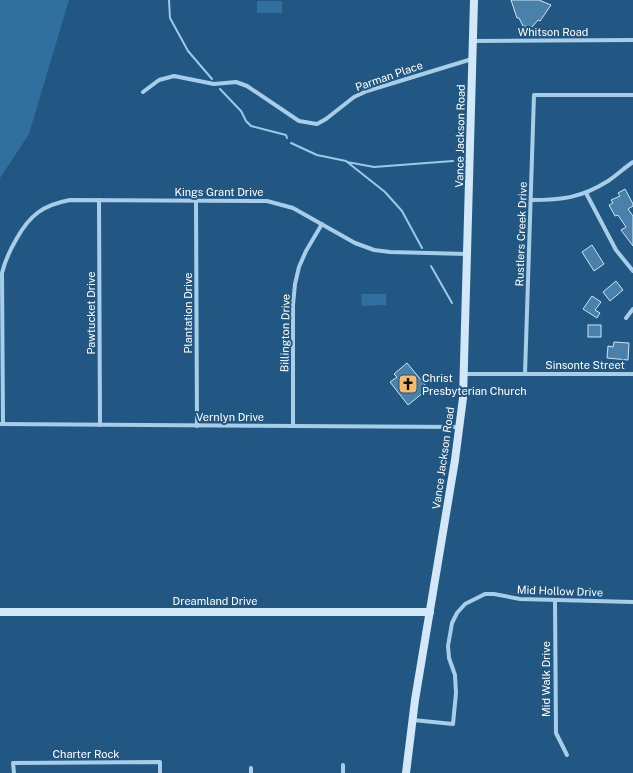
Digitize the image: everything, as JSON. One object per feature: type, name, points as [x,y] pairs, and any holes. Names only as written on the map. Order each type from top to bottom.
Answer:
[{"type":"main road","name":"Vance Jackson Road","points":[[406,773],[412,720],[460,427],[463,398],[474,0]]},
{"type":"main road","name":"Dreamland Drive","points":[[0,612],[430,612]]},
{"type":"street","name":"Whitson Road","points":[[473,41],[633,40]]},
{"type":"street","name":"Parman Place","points":[[143,92],[159,80],[174,76],[214,84],[236,82],[247,86],[299,122],[317,124],[326,119],[354,97],[367,91],[473,58]]},
{"type":"street","name":"Rustlers Creek Drive","points":[[525,374],[534,95],[633,95]]},
{"type":"street","points":[[531,200],[558,200],[586,193],[608,180],[633,162]]},
{"type":"street","points":[[586,193],[616,250],[633,271]]},
{"type":"street","name":"Kings Grant Drive","points":[[2,424],[2,273],[7,255],[23,228],[40,210],[58,202],[70,200],[259,200],[276,202],[293,208],[355,243],[374,250],[390,252],[468,254]]},
{"type":"street","name":"Pawtucket Drive","points":[[99,200],[100,425]]},
{"type":"street","name":"Plantation Drive","points":[[196,200],[197,426]]},
{"type":"street","name":"Billington Drive","points":[[294,426],[293,305],[295,284],[299,267],[306,251],[322,224]]},
{"type":"street","points":[[626,318],[633,309]]},
{"type":"street","name":"Sinsonte Street","points":[[464,374],[633,374]]},
{"type":"street","name":"Vernlyn Drive","points":[[2,424],[460,427]]},
{"type":"street","name":"Mid Hollow Drive","points":[[412,720],[453,724],[456,693],[455,675],[449,658],[448,646],[452,623],[457,613],[465,604],[485,594],[494,594],[520,599],[633,602]]},
{"type":"street","name":"Mid Walk Drive","points":[[555,600],[556,733],[567,755]]},
{"type":"street","name":"Charter Rock","points":[[14,773],[13,763],[160,762],[160,773]]},
{"type":"street","points":[[343,765],[343,773]]},
{"type":"shaded area","points":[[0,0],[69,0],[29,134],[0,178]]},
{"type":"shaded area","points":[[257,1],[282,1],[282,13],[257,13]]},
{"type":"shaded area","points":[[361,294],[386,294],[386,305],[362,306]]},
{"type":"building","points":[[511,0],[539,0],[551,5],[540,21],[538,20],[532,27],[523,26],[519,18],[517,18]]},
{"type":"building","points":[[625,189],[633,204],[633,206],[628,209],[633,216],[633,246],[621,230],[626,227],[618,215],[615,216],[609,205],[613,203],[611,200],[620,196],[618,193]]},
{"type":"building","points":[[592,245],[604,264],[594,271],[582,252]]},
{"type":"building","points":[[616,281],[623,290],[610,301],[603,292]]},
{"type":"building","points":[[592,296],[601,302],[595,310],[600,313],[597,318],[583,309]]},
{"type":"building","points":[[588,325],[601,325],[601,337],[588,337]]},
{"type":"building","points":[[614,342],[629,343],[628,360],[607,358],[608,346],[613,347]]},
{"type":"building","name":"Christ Presbyterian Church","points":[[407,363],[426,386],[422,389],[424,392],[408,405],[390,382],[397,377],[394,374]]},
{"type":"waterway","points":[[169,0],[170,18],[188,51],[212,79]]},
{"type":"waterway","points":[[220,89],[241,111],[246,121],[251,126],[286,135],[287,138]]},
{"type":"waterway","points":[[291,143],[317,155],[346,161],[385,192],[402,211],[422,248]]},
{"type":"waterway","points":[[347,162],[374,167],[453,161]]},
{"type":"waterway","points":[[431,266],[452,303]]},
{"type":"place","name":"Christ Presbyterian Church","points":[[408,384]]}]
